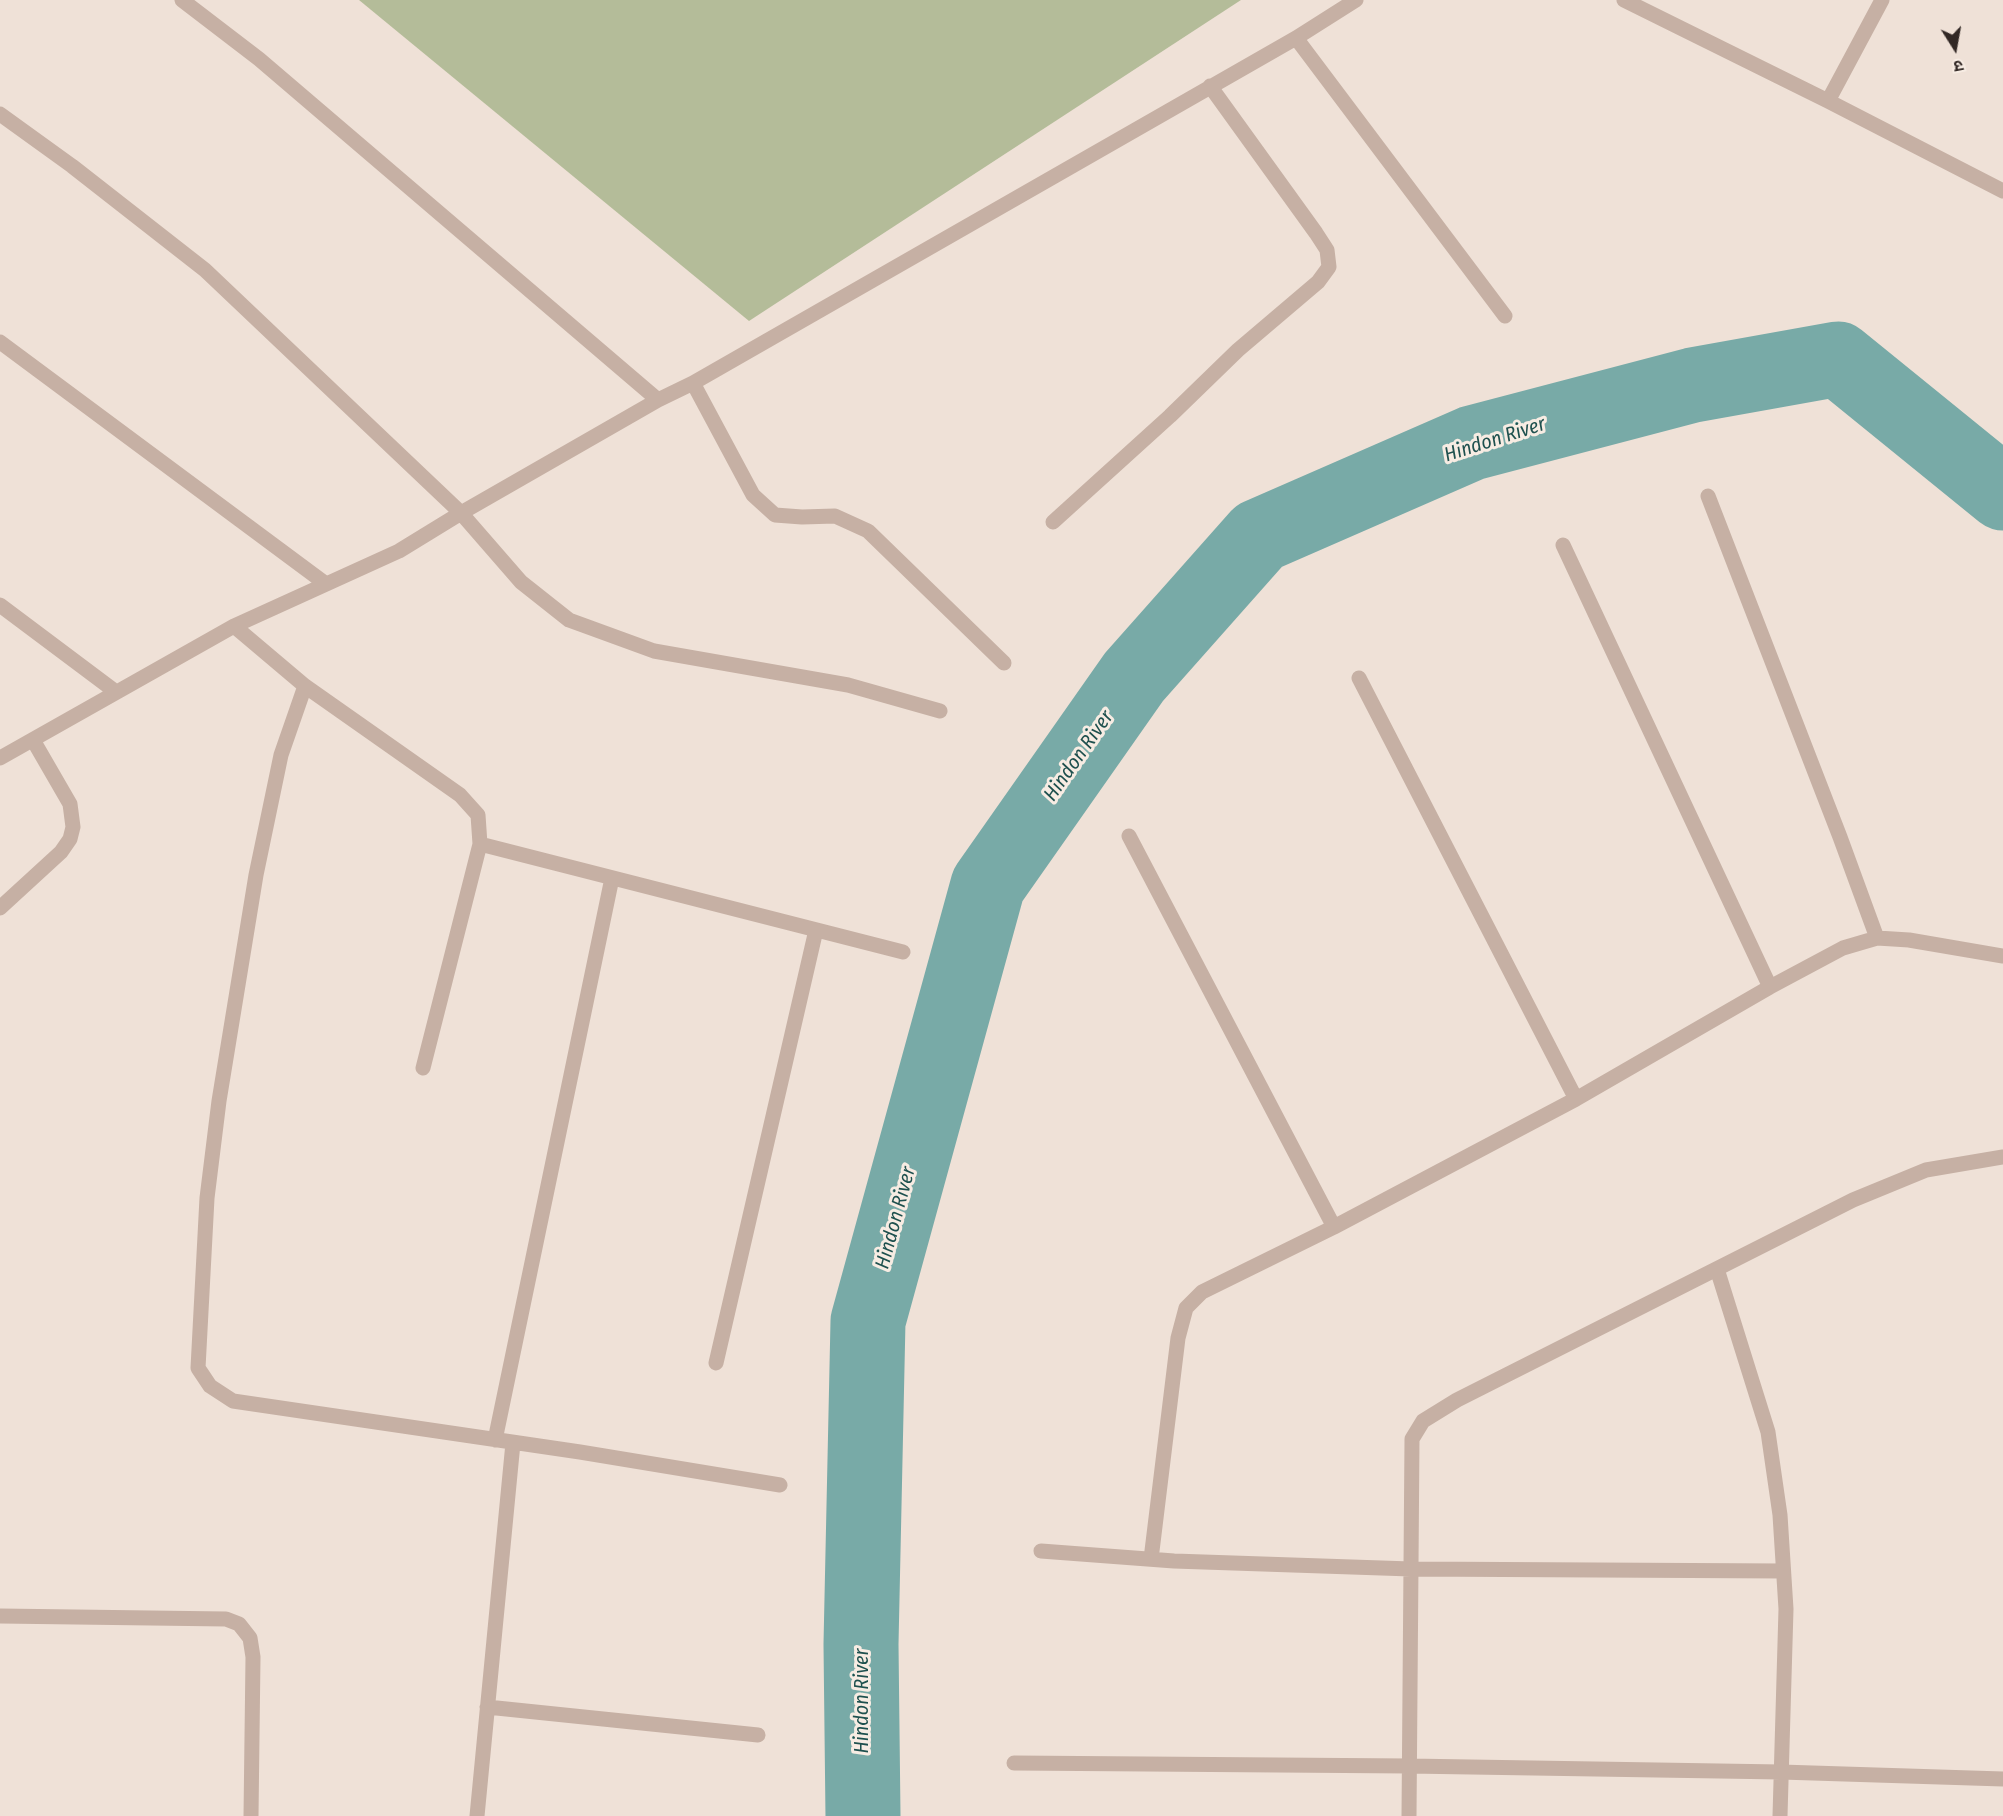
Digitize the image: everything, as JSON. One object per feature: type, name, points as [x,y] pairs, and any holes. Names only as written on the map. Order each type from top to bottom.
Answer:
[{"type":"street","points":[[182,0],[259,59],[658,400]]},
{"type":"street","points":[[0,758],[234,626],[399,551],[658,400],[693,383],[1296,38],[1356,0]]},
{"type":"street","points":[[1624,0],[1828,100],[2003,191]]},
{"type":"street","points":[[1828,100],[1882,0]]},
{"type":"street","points":[[1296,38],[1505,316]]},
{"type":"street","points":[[1053,522],[1170,416],[1238,350],[1318,282],[1329,267],[1327,250],[1317,232],[1210,86]]},
{"type":"street","points":[[0,114],[72,166],[204,270],[461,513],[521,582],[569,620],[654,651],[848,685],[940,711]]},
{"type":"street","points":[[0,342],[326,584]]},
{"type":"street","points":[[693,383],[753,495],[775,515],[835,516],[868,531],[1004,663]]},
{"type":"street","points":[[1708,496],[1856,879],[1876,938]]},
{"type":"street","points":[[1563,545],[1770,987]]},
{"type":"street","points":[[0,605],[116,693]]},
{"type":"street","points":[[234,626],[305,686],[460,795],[478,815],[480,844],[423,1068]]},
{"type":"street","points":[[1359,678],[1576,1099]]},
{"type":"street","points":[[305,686],[282,755],[256,876],[219,1101],[207,1198],[198,1368],[210,1386],[233,1401],[780,1485]]},
{"type":"street","points":[[0,908],[61,852],[70,839],[73,827],[70,804],[33,740]]},
{"type":"street","points":[[1130,836],[1334,1227]]},
{"type":"street","points":[[480,844],[903,952]]},
{"type":"street","points":[[495,1440],[612,878]]},
{"type":"street","points":[[716,1363],[816,930]]},
{"type":"street","points":[[1151,1559],[1178,1338],[1186,1308],[1202,1292],[1334,1227],[1576,1099],[1770,987],[1843,948],[1876,938],[1909,940],[2003,956]]},
{"type":"street","points":[[1409,1816],[1412,1439],[1423,1422],[1457,1400],[1853,1200],[1926,1170],[2003,1157]]},
{"type":"street","points":[[1717,1269],[1768,1432],[1780,1515],[1786,1610],[1780,1816]]},
{"type":"street","points":[[477,1816],[513,1443]]},
{"type":"street","points":[[1041,1551],[1174,1562],[1411,1569],[1783,1571]]},
{"type":"street","points":[[0,1616],[226,1619],[239,1624],[250,1638],[253,1657],[251,1816]]},
{"type":"street","points":[[488,1707],[758,1735]]},
{"type":"street","points":[[1014,1763],[1781,1772],[2003,1779]]},
{"type":"green space","points":[[359,0],[1241,0],[749,321]]},
{"type":"waterway","name":"Hindon River","points":[[863,1816],[861,1644],[868,1321],[988,885],[1134,677],[1259,536],[1472,443],[1693,385],[1838,359],[2003,493]]}]
